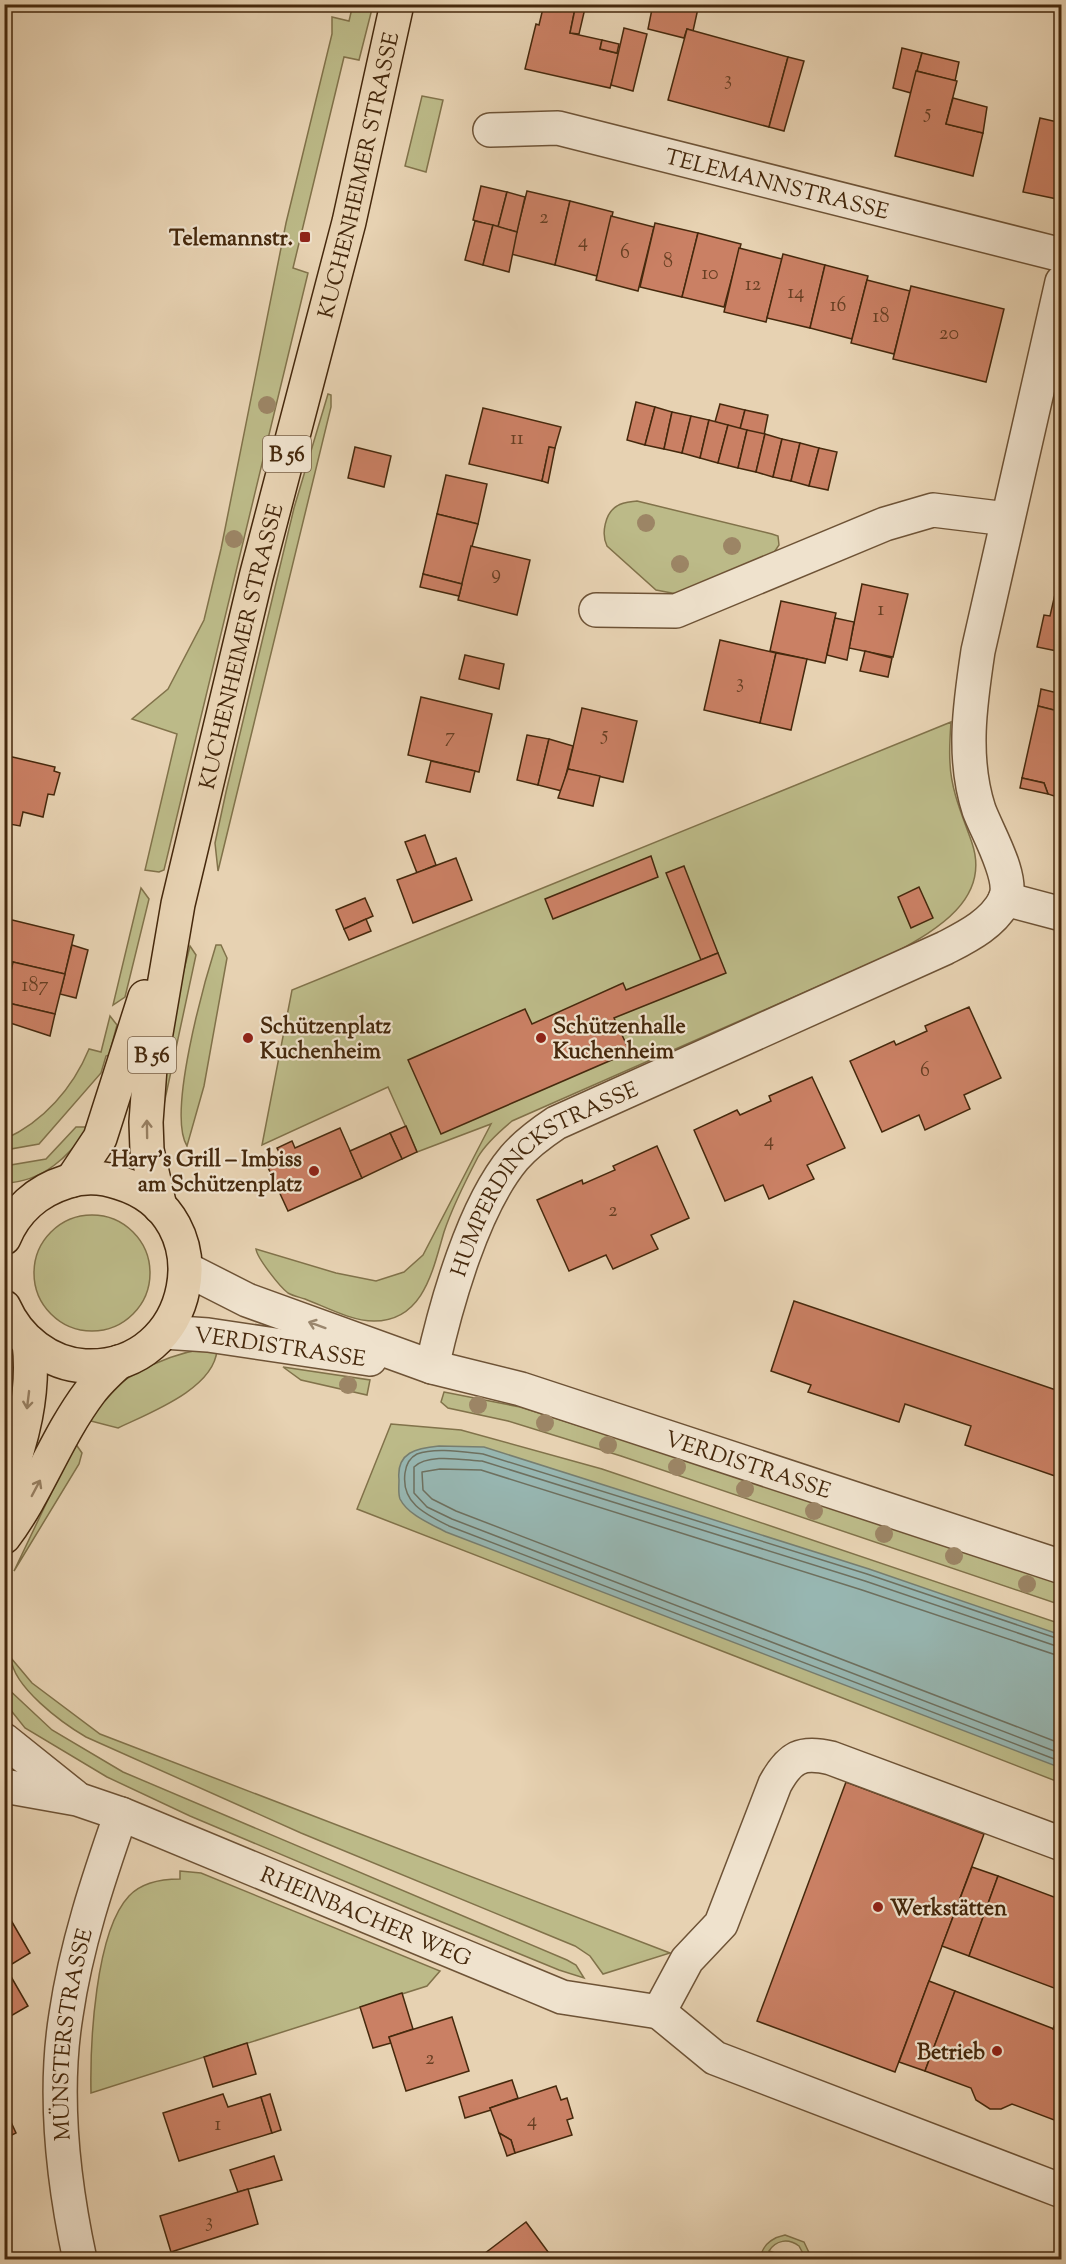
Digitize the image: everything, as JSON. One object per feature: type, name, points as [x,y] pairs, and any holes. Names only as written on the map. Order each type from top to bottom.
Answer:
[{"type":"main road","name":"KUCHENHEIMER STRASSE","points":[[160,1207],[147,1150],[146,1122],[150,1068],[178,904],[256,577],[349,222],[397,4]]},
{"type":"main road","name":"KUCHENHEIMER STRASSE","points":[[72,1180],[100,1138],[178,904]]},
{"type":"main road","points":[[4,1238],[15,1204],[72,1180],[112,1180],[138,1190],[160,1207],[176,1229],[186,1269],[178,1309],[164,1332],[144,1351],[106,1365],[79,1365],[52,1358],[29,1342],[11,1321],[4,1307]]},
{"type":"main road","points":[[4,1489],[17,1455],[26,1416],[32,1364],[29,1342]]},
{"type":"main road","points":[[4,1538],[25,1510],[75,1413],[97,1383],[119,1362]]},
{"type":"street","name":"TELEMANNSTRASSE","points":[[490,130],[558,128],[1062,255]]},
{"type":"street","points":[[1062,282],[978,651],[970,704],[968,747],[971,784],[986,829],[1008,882],[1005,899],[1062,914]]},
{"type":"street","points":[[596,610],[676,611],[885,524],[933,510],[1007,519]]},
{"type":"street","name":"HUMPERDINCKSTRASSE","points":[[432,1367],[446,1303],[483,1211],[497,1182],[514,1158],[532,1140],[556,1123],[945,948],[983,926],[1005,899]]},
{"type":"street","name":"VERDISTRASSE","points":[[186,1269],[247,1300],[432,1367]]},
{"type":"street","name":"VERDISTRASSE","points":[[164,1332],[228,1338],[432,1367],[521,1389],[1062,1568]]},
{"type":"street","name":"RHEINBACHER WEG","points":[[4,1740],[78,1799]]},
{"type":"street","points":[[1062,1844],[845,1763],[813,1754],[797,1757],[784,1768],[775,1784],[721,1924],[687,1960],[659,2012],[715,2058],[1062,2191]]},
{"type":"street","name":"RHEINBACHER WEG","points":[[4,1785],[78,1799],[121,1814],[562,1997],[659,2012]]},
{"type":"street","name":"MÜNSTERSTRASSE","points":[[80,2259],[69,2203],[61,2122],[65,2017],[88,1912],[121,1814]]},
{"type":"shaded area","points":[[353,4],[373,5],[359,60],[344,57],[293,268],[308,273],[164,870],[159,872],[145,870],[177,734],[132,719],[168,689],[204,620],[221,549],[286,223],[332,34],[332,17],[349,21]]},
{"type":"shaded area","points":[[422,96],[443,100],[426,172],[405,166]]},
{"type":"shaded area","points":[[328,394],[331,395],[331,407],[218,871],[215,843],[226,792],[294,508]]},
{"type":"shaded area","points":[[637,501],[772,534],[778,536],[779,545],[773,554],[677,594],[656,590],[607,546],[605,541],[605,524],[613,509],[622,504]]},
{"type":"shaded area","points":[[951,722],[951,773],[976,863],[974,881],[967,896],[943,923],[896,952],[512,1121],[489,1142],[478,1157],[451,1213],[424,1290],[415,1303],[404,1312],[391,1319],[374,1321],[356,1319],[284,1290],[260,1259],[256,1249],[336,1273],[376,1281],[404,1272],[423,1255],[491,1124],[417,1152],[388,1087],[262,1145],[292,990]]},
{"type":"shaded area","points":[[141,888],[149,899],[125,997],[113,1005]]},
{"type":"shaded area","points":[[216,945],[221,945],[227,958],[204,1086],[187,1146],[182,1130],[181,1106],[184,1078],[196,1017]]},
{"type":"shaded area","points":[[190,946],[196,955],[161,1118],[159,1106],[175,1005]]},
{"type":"shaded area","points":[[110,1016],[117,1025],[109,1055],[106,1056],[101,1073],[39,1144],[5,1150],[5,1139],[32,1123],[65,1090],[89,1049],[101,1052]]},
{"type":"shaded area","points":[[76,1127],[90,1127],[54,1166],[31,1178],[5,1183],[5,1166],[46,1159]]},
{"type":"shaded area","points":[[92,1215],[114,1220],[133,1232],[145,1251],[150,1273],[145,1295],[133,1314],[114,1326],[92,1331],[70,1326],[51,1314],[39,1295],[34,1273],[39,1251],[51,1232],[70,1220]]},
{"type":"shaded area","points":[[204,1349],[217,1350],[213,1364],[205,1377],[178,1398],[118,1428],[87,1420],[107,1394],[137,1372],[171,1357]]},
{"type":"shaded area","points":[[283,1367],[370,1380],[367,1395],[301,1380]]},
{"type":"shaded area","points":[[444,1392],[520,1407],[922,1535],[1061,1583],[1061,1605],[621,1456],[508,1421],[448,1408],[441,1402]]},
{"type":"shaded area","points":[[391,1424],[461,1430],[602,1469],[1061,1624],[1061,1783],[357,1509]]},
{"type":"shaded area","points":[[75,1443],[82,1453],[79,1464],[14,1571]]},
{"type":"shaded area","points":[[11,1658],[32,1683],[100,1734],[670,1953],[603,1974],[590,1956],[575,1946],[301,1833],[86,1737],[64,1723],[29,1692],[20,1681]]},
{"type":"shaded area","points":[[5,1686],[52,1730],[123,1772],[567,1960],[576,1965],[584,1978],[420,1913],[190,1816],[107,1777],[25,1728],[5,1703]]},
{"type":"shaded area","points":[[180,1871],[201,1873],[440,1971],[427,1986],[91,2093],[97,1990],[109,1935],[118,1913],[134,1891],[153,1882],[180,1879]]},
{"type":"shaded area","points":[[785,2235],[804,2242],[812,2259],[806,2259],[795,2243],[782,2241],[775,2244],[769,2251],[793,2259],[760,2259],[768,2243]]},
{"type":"water","points":[[484,1447],[869,1569],[1061,1635],[1061,1768],[434,1526],[408,1510],[400,1499],[399,1471],[401,1463],[410,1453],[423,1448]]},
{"type":"building","points":[[544,4],[576,4],[570,33],[602,40],[600,49],[620,54],[610,88],[525,69],[536,24],[539,25]]},
{"type":"building","points":[[576,4],[586,4],[579,34],[570,33]]},
{"type":"building","points":[[653,4],[699,4],[693,31],[687,29],[684,38],[648,29]]},
{"type":"building","points":[[624,28],[647,34],[633,91],[611,85]]},
{"type":"building","points":[[687,29],[788,57],[769,127],[668,100]]},
{"type":"building","points":[[602,40],[619,44],[617,53],[600,49]]},
{"type":"building","points":[[902,48],[922,53],[911,93],[893,88]]},
{"type":"building","points":[[922,53],[959,62],[955,81],[917,71]]},
{"type":"building","points":[[788,57],[804,61],[784,131],[769,127]]},
{"type":"building","points":[[916,71],[957,81],[946,124],[983,133],[973,176],[895,156]]},
{"type":"building","points":[[953,98],[987,107],[983,133],[946,124]]},
{"type":"building","points":[[1040,118],[1062,123],[1062,200],[1023,192]]},
{"type":"building","points":[[481,186],[507,192],[498,227],[473,220]]},
{"type":"building","points":[[527,191],[570,201],[555,265],[511,254]]},
{"type":"building","points":[[507,192],[525,197],[517,232],[498,227]]},
{"type":"building","points":[[570,201],[613,212],[597,276],[555,265]]},
{"type":"building","points":[[611,216],[654,227],[638,291],[596,280]]},
{"type":"building","points":[[475,221],[493,225],[483,265],[465,260]]},
{"type":"building","points":[[655,223],[698,233],[682,297],[640,287]]},
{"type":"building","points":[[493,225],[517,232],[509,272],[483,265]]},
{"type":"building","points":[[698,233],[741,244],[724,307],[682,297]]},
{"type":"building","points":[[739,248],[782,259],[766,322],[724,312]]},
{"type":"building","points":[[783,254],[825,265],[810,328],[767,318]]},
{"type":"building","points":[[825,265],[868,276],[852,339],[810,328]]},
{"type":"building","points":[[867,280],[910,291],[894,354],[851,343]]},
{"type":"building","points":[[911,286],[1004,309],[986,382],[893,359]]},
{"type":"building","points":[[636,402],[655,407],[645,445],[627,440]]},
{"type":"building","points":[[720,404],[745,410],[740,429],[715,422]]},
{"type":"building","points":[[655,407],[672,412],[664,449],[645,445]]},
{"type":"building","points":[[483,408],[561,427],[555,448],[549,447],[542,481],[469,464]]},
{"type":"building","points":[[745,410],[768,415],[764,435],[740,429]]},
{"type":"building","points":[[672,412],[691,416],[682,453],[664,449]]},
{"type":"building","points":[[691,416],[709,420],[700,458],[682,453]]},
{"type":"building","points":[[709,420],[728,425],[718,463],[700,458]]},
{"type":"building","points":[[728,425],[747,430],[738,468],[718,463]]},
{"type":"building","points":[[747,430],[765,434],[756,472],[738,468]]},
{"type":"building","points":[[765,434],[782,439],[773,477],[756,472]]},
{"type":"building","points":[[782,439],[800,443],[791,481],[773,477]]},
{"type":"building","points":[[800,443],[819,448],[809,486],[791,481]]},
{"type":"building","points":[[355,447],[391,456],[384,487],[348,478]]},
{"type":"building","points":[[549,447],[555,448],[548,483],[542,481]]},
{"type":"building","points":[[819,448],[837,452],[828,490],[809,486]]},
{"type":"building","points":[[446,475],[487,484],[478,524],[437,514]]},
{"type":"building","points":[[437,514],[478,524],[462,584],[423,574]]},
{"type":"building","points":[[471,546],[530,560],[517,615],[458,600]]},
{"type":"building","points":[[1062,564],[1062,652],[1037,647],[1044,615],[1050,616]]},
{"type":"building","points":[[423,574],[462,584],[459,596],[420,587]]},
{"type":"building","points":[[862,584],[908,594],[893,657],[849,648]]},
{"type":"building","points":[[781,601],[836,613],[825,663],[770,651]]},
{"type":"building","points":[[835,618],[854,622],[847,660],[827,655]]},
{"type":"building","points":[[720,640],[776,653],[760,723],[704,710]]},
{"type":"building","points":[[865,651],[892,658],[888,677],[860,671]]},
{"type":"building","points":[[776,653],[807,659],[791,730],[760,723]]},
{"type":"building","points":[[465,655],[504,664],[499,689],[459,679]]},
{"type":"building","points":[[1041,689],[1062,694],[1062,712],[1038,706]]},
{"type":"building","points":[[421,697],[492,714],[479,772],[408,755]]},
{"type":"building","points":[[1038,706],[1062,712],[1062,791],[1057,797],[1048,794],[1044,783],[1022,778]]},
{"type":"building","points":[[582,708],[637,721],[623,782],[568,769]]},
{"type":"building","points":[[527,735],[549,739],[538,785],[517,780]]},
{"type":"building","points":[[549,739],[573,746],[562,791],[538,785]]},
{"type":"building","points":[[4,755],[55,767],[54,771],[60,773],[54,795],[48,794],[43,817],[23,812],[20,826],[4,823]]},
{"type":"building","points":[[431,761],[475,771],[470,792],[426,782]]},
{"type":"building","points":[[568,769],[600,776],[593,806],[558,798]]},
{"type":"building","points":[[1022,778],[1044,783],[1048,794],[1020,788]]},
{"type":"building","points":[[425,835],[436,865],[417,873],[405,842]]},
{"type":"building","points":[[651,856],[658,877],[553,919],[545,899]]},
{"type":"building","points":[[456,858],[472,900],[413,923],[397,880]]},
{"type":"building","points":[[684,866],[718,953],[701,960],[666,873]]},
{"type":"building","points":[[919,887],[933,918],[911,928],[898,897]]},
{"type":"building","points":[[365,898],[373,916],[344,929],[336,910]]},
{"type":"building","points":[[4,918],[74,935],[65,974],[4,960]]},
{"type":"building","points":[[366,919],[371,931],[349,940],[344,929]]},
{"type":"building","points":[[72,945],[88,950],[76,998],[60,994]]},
{"type":"building","name":"Schützenhalle Kuchenheim","points":[[718,953],[726,973],[614,1018],[630,1052],[441,1134],[408,1060],[525,1009],[532,1024],[623,983],[626,990]]},
{"type":"building","points":[[13,962],[65,974],[55,1014],[4,1002]]},
{"type":"building","points":[[4,1002],[55,1014],[50,1036],[4,1021]]},
{"type":"building","points":[[969,1007],[1001,1078],[964,1095],[970,1109],[925,1130],[919,1115],[882,1132],[850,1061],[894,1041],[896,1045],[927,1031],[925,1026]]},
{"type":"building","points":[[812,1077],[845,1148],[807,1165],[814,1179],[769,1199],[763,1185],[725,1201],[694,1130],[737,1110],[740,1115],[771,1101],[769,1096]]},
{"type":"building","points":[[406,1126],[417,1152],[402,1159],[390,1133]]},
{"type":"building","name":"Hary’s Grill – Imbiss am Schützenplatz","points":[[340,1128],[362,1178],[288,1211],[266,1163],[281,1156],[277,1148],[292,1141],[295,1148]]},
{"type":"building","points":[[390,1133],[402,1159],[362,1178],[350,1151]]},
{"type":"building","points":[[657,1146],[689,1218],[651,1235],[658,1249],[613,1269],[606,1255],[569,1271],[537,1200],[582,1180],[583,1184],[615,1170],[613,1166]]},
{"type":"building","points":[[794,1301],[1062,1392],[1062,1458],[1055,1476],[965,1445],[971,1426],[905,1404],[899,1422],[808,1392],[811,1385],[771,1371]]},
{"type":"building","name":"Werkstätten","points":[[846,1782],[984,1834],[895,2072],[757,2021]]},
{"type":"building","points":[[972,1867],[998,1876],[969,1956],[942,1946]]},
{"type":"building","points":[[998,1876],[1062,1900],[1062,1991],[969,1956]]},
{"type":"building","points":[[8,1915],[30,1953],[4,1969],[4,1917]]},
{"type":"building","points":[[6,1968],[28,2006],[4,2020],[4,1969]]},
{"type":"building","points":[[929,1981],[955,1991],[925,2071],[899,2062]]},
{"type":"building","name":"Betrieb","points":[[955,1991],[1062,2032],[1062,2123],[1012,2104],[1001,2109],[990,2109],[976,2100],[971,2088],[925,2071]]},
{"type":"building","points":[[402,1993],[413,2029],[389,2037],[391,2043],[373,2048],[360,2007]]},
{"type":"building","points":[[1062,2006],[1062,2032],[1053,2029]]},
{"type":"building","points":[[452,2017],[469,2071],[406,2091],[389,2037]]},
{"type":"building","points":[[247,2043],[256,2074],[213,2087],[204,2057]]},
{"type":"building","points":[[512,2080],[518,2098],[465,2118],[459,2097]]},
{"type":"building","points":[[556,2086],[561,2100],[567,2098],[573,2118],[567,2120],[572,2135],[515,2153],[511,2140],[499,2133],[490,2108]]},
{"type":"building","points":[[223,2094],[228,2107],[261,2097],[272,2133],[179,2161],[163,2113]]},
{"type":"building","points":[[270,2094],[281,2130],[272,2133],[261,2097]]},
{"type":"building","points":[[4,2107],[16,2133],[4,2139]]},
{"type":"building","points":[[499,2133],[511,2140],[515,2153],[507,2156]]},
{"type":"building","points":[[274,2156],[282,2180],[238,2192],[230,2170]]},
{"type":"building","points":[[248,2189],[258,2224],[171,2252],[160,2216]]},
{"type":"building","points":[[526,2222],[554,2260],[476,2260]]},
{"type":"place","name":"Telemannstr.","points":[[305,237]]},
{"type":"place","name":"Schützenplatz Kuchenheim","points":[[248,1038]]},
{"type":"place","name":"Schützenhalle Kuchenheim","points":[[541,1038]]},
{"type":"place","name":"Hary’s Grill – Imbiss am Schützenplatz","points":[[314,1171]]},
{"type":"place","name":"Werkstätten","points":[[878,1907]]},
{"type":"place","name":"Betrieb","points":[[997,2051]]}]
